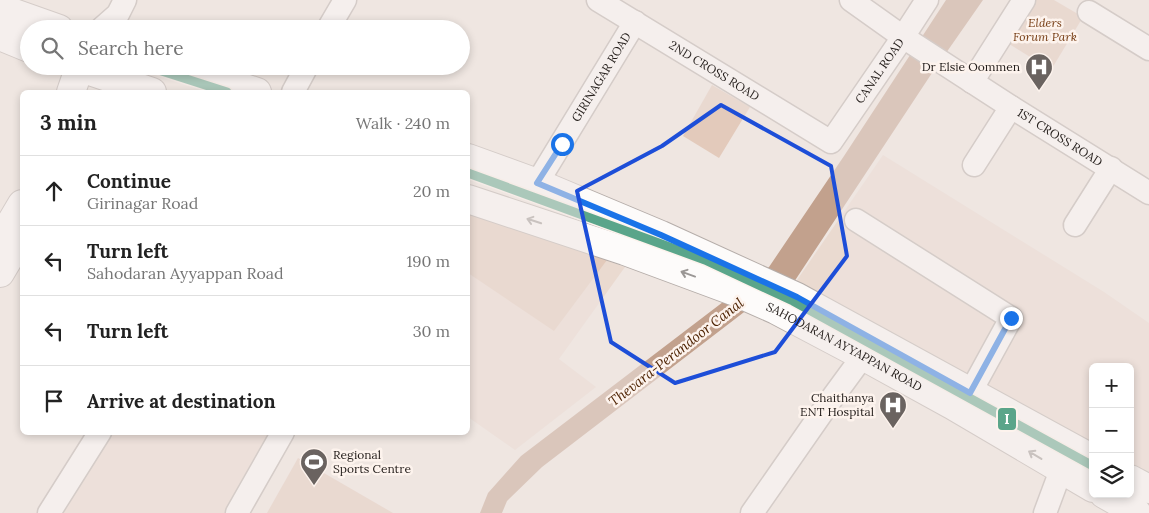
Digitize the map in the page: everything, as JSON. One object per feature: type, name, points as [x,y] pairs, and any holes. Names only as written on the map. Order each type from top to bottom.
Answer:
[{"type":"main road","points":[[0,8],[34,20]]},
{"type":"main road","points":[[0,36],[20,44]]},
{"type":"main road","points":[[88,75],[144,90]]},
{"type":"main road","points":[[205,75],[251,90]]},
{"type":"main road","name":"SAHODARAN AYYAPPAN ROAD","points":[[470,163],[537,183],[661,235],[741,283],[970,393],[1089,457]]},
{"type":"main road","name":"SAHODARAN AYYAPPAN ROAD","points":[[470,200],[625,251],[741,283]]},
{"type":"main road","points":[[0,241],[20,207]]},
{"type":"main road","points":[[0,273],[20,239]]},
{"type":"main road","name":"SAHODARAN AYYAPPAN ROAD","points":[[787,304],[863,356],[952,405],[1089,486]]},
{"type":"main road","points":[[1134,482],[1149,489]]},
{"type":"main road","points":[[1111,498],[1137,513]]},
{"type":"street","points":[[333,20],[345,0]]},
{"type":"street","name":"2ND CROSS ROAD","points":[[598,0],[831,142]]},
{"type":"street","name":"1ST CROSS ROAD","points":[[851,0],[972,82],[1149,192]]},
{"type":"street","name":"CANAL ROAD","points":[[831,142],[927,0]]},
{"type":"street","points":[[972,82],[1024,0]]},
{"type":"street","points":[[1089,12],[1146,40]]},
{"type":"street","name":"GIRINAGAR ROAD","points":[[537,183],[635,22]]},
{"type":"street","points":[[294,90],[302,75]]},
{"type":"street","points":[[974,165],[1011,107]]},
{"type":"street","points":[[1075,225],[1111,168]]},
{"type":"street","points":[[856,220],[1011,318],[970,393]]},
{"type":"street","points":[[752,513],[863,356]]},
{"type":"street","points":[[49,513],[98,435]]},
{"type":"street","points":[[237,513],[281,435]]},
{"type":"street","points":[[1045,513],[1061,470]]},
{"type":"highlighted area","points":[[721,105],[831,166],[847,256],[775,352],[675,383],[611,342],[577,191],[662,146]]},
{"type":"shaded area","points":[[883,155],[1104,292],[1149,323],[1149,475],[1134,467],[1134,363],[1089,363],[1089,442],[795,283]]},
{"type":"shaded area","points":[[470,211],[625,267],[559,359],[596,387],[515,450],[470,418]]},
{"type":"shaded area","points":[[106,435],[270,435],[225,513],[56,513]]},
{"type":"green space","name":"Elders Forum Park","points":[[1032,0],[1054,0],[1083,17],[1051,70],[1006,42]]},
{"type":"green space","points":[[712,85],[750,107],[719,158],[683,136]]},
{"type":"green space","points":[[470,211],[607,260],[554,331],[470,274]]},
{"type":"green space","name":"Regional Sports Centre","points":[[298,458],[393,513],[267,513]]},
{"type":"water","name":"Thevara-Perandoor Canal","points":[[946,0],[983,0],[930,76],[794,282],[752,306],[542,467],[507,501],[502,513],[480,513],[488,493],[521,456],[769,267]]},
{"type":"transit line","name":"I","points":[[174,75],[221,90]]},
{"type":"transit line","name":"I","points":[[470,174],[705,260],[793,301],[1089,464]]},
{"type":"place","name":"Dr Elsie Oommen","points":[[1039,91]]},
{"type":"place","name":"Chaithanya ENT Hospital","points":[[893,429]]},
{"type":"place","name":"Regional Sports Centre","points":[[314,486]]},
{"type":"route","points":[[562,144],[537,183],[661,235],[797,297],[970,393],[1011,318]]}]
